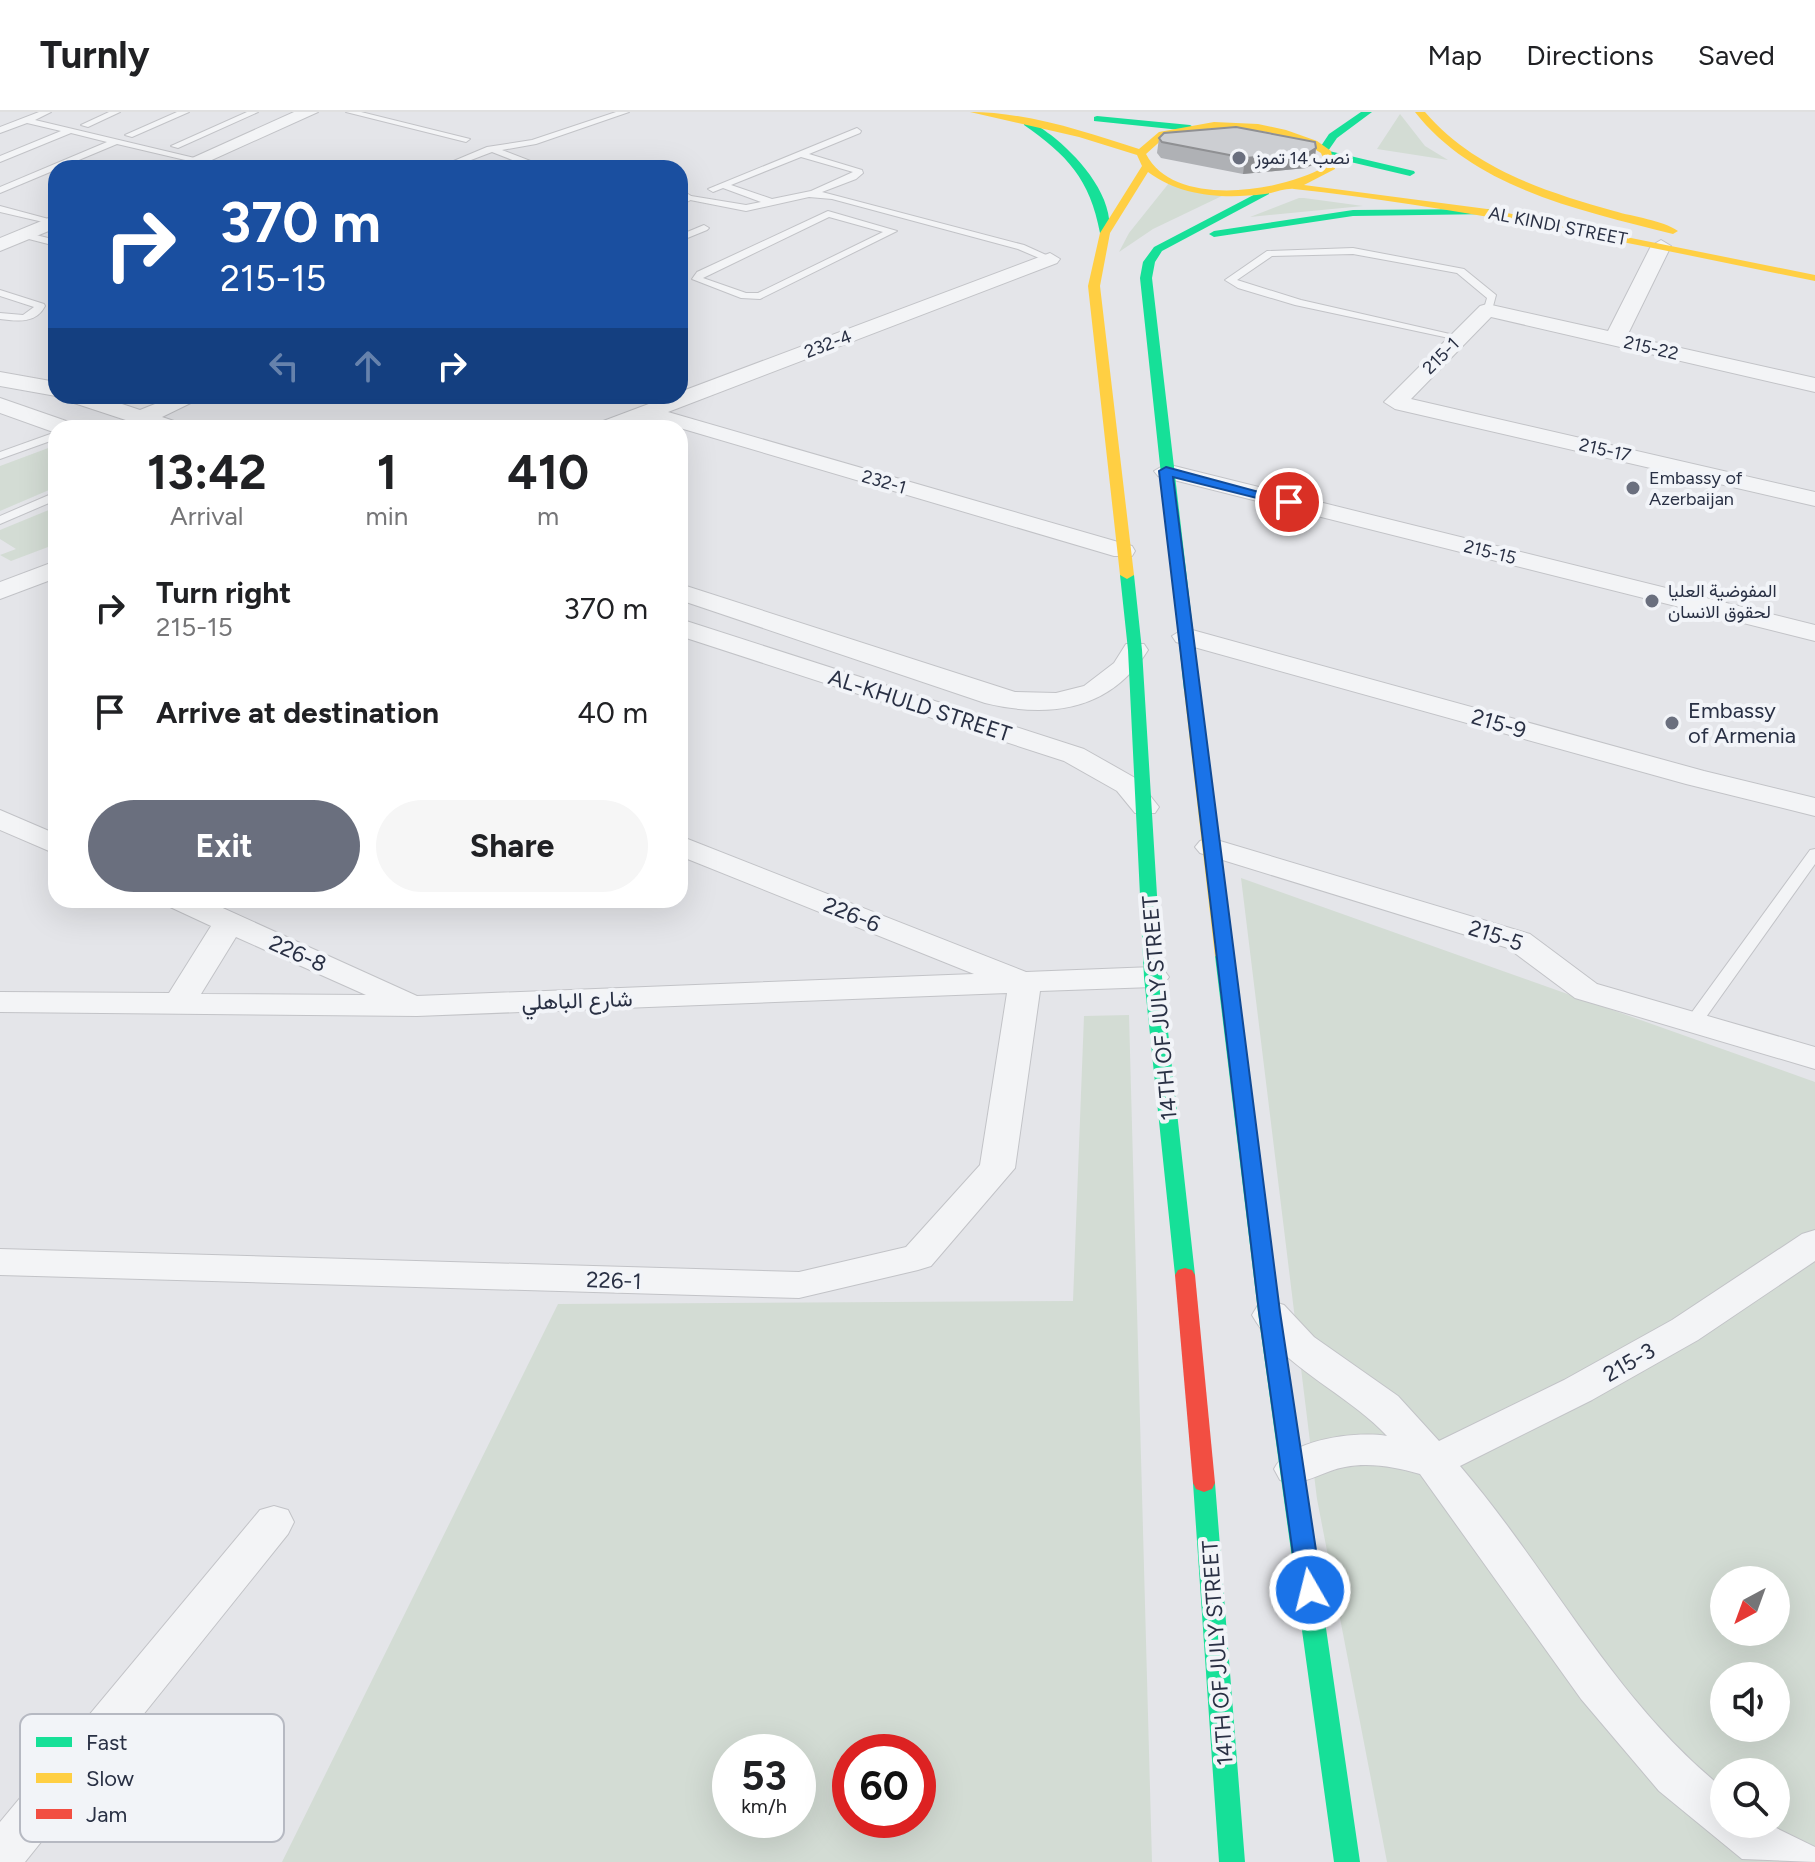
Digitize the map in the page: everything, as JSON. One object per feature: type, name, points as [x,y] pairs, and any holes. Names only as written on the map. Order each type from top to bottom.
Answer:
[{"type":"main road","points":[[975,112],[1027,123],[1144,160],[1168,180],[1194,187],[1265,192],[1298,187],[1327,173],[1332,160],[1326,152]]},
{"type":"main road","points":[[1054,112],[1190,128]]},
{"type":"main road","points":[[1144,160],[1153,139],[1261,112]]},
{"type":"main road","points":[[1326,152],[1333,136],[1367,112]]},
{"type":"main road","points":[[1420,112],[1433,134],[1478,163],[1667,239]]},
{"type":"main road","points":[[1027,123],[1073,156],[1089,175],[1099,195],[1105,233]]},
{"type":"main road","points":[[1214,125],[1287,132],[1326,152],[1433,178]]},
{"type":"main road","name":"14TH OF JULY STREET","points":[[1144,160],[1105,233],[1094,286],[1135,650],[1153,977],[1197,1380],[1232,1862]]},
{"type":"main road","name":"AL KINDI STREET","points":[[1298,187],[1815,260]]},
{"type":"main road","points":[[1265,192],[1158,249],[1149,262],[1146,278],[1210,847],[1269,1312],[1294,1469],[1347,1862]]},
{"type":"main road","name":"AL KINDI STREET","points":[[1495,192],[1815,278]]},
{"type":"main road","points":[[1158,249],[1231,230],[1311,217],[1396,211],[1487,212]]},
{"type":"street","points":[[198,160],[309,112]]},
{"type":"street","points":[[0,245],[48,225]]},
{"type":"street","points":[[1615,339],[1667,239]]},
{"type":"street","name":"232-4","points":[[688,397],[1050,259]]},
{"type":"street","name":"215-22","points":[[1487,310],[1815,385]]},
{"type":"street","name":"215-1","points":[[1395,402],[1487,310]]},
{"type":"street","points":[[0,379],[48,386]]},
{"type":"street","name":"215-17","points":[[1395,402],[1815,499]]},
{"type":"street","points":[[99,404],[146,420]]},
{"type":"street","points":[[140,418],[174,404]]},
{"type":"street","name":"232-4","points":[[627,420],[670,404]]},
{"type":"street","points":[[0,405],[48,422]]},
{"type":"street","name":"232-1","points":[[646,413],[670,420]]},
{"type":"street","name":"232-1","points":[[688,425],[1123,551]]},
{"type":"street","name":"215-15","points":[[1166,471],[1815,633]]},
{"type":"street","points":[[11,586],[48,572]]},
{"type":"street","points":[[11,586],[48,593]]},
{"type":"street","name":"AL-KHULD STREET","points":[[688,595],[995,697],[1021,702],[1062,700],[1098,690],[1119,676],[1135,650]]},
{"type":"street","name":"AL-KHULD STREET","points":[[688,630],[1074,755],[1127,785],[1145,807]]},
{"type":"street","name":"215-9","points":[[1185,636],[1696,778],[1815,807]]},
{"type":"street","points":[[0,819],[48,841]]},
{"type":"street","name":"215-5","points":[[1210,847],[1519,941],[1546,955],[1561,975],[1586,991],[1815,1058]]},
{"type":"street","name":"226-6","points":[[688,848],[1025,983]]},
{"type":"street","name":"226-8","points":[[197,908],[417,1006]]},
{"type":"street","points":[[179,1004],[229,922]]},
{"type":"street","name":"شارع الباهلي","points":[[0,1002],[417,1006],[1153,977]]},
{"type":"street","name":"226-1","points":[[0,1262],[799,1285],[918,1257],[997,1168],[1025,983]]},
{"type":"street","name":"215-3","points":[[1432,1462],[1578,1390],[1685,1330],[1815,1243]]},
{"type":"street","points":[[1269,1312],[1301,1347],[1384,1407],[1456,1489],[1596,1686],[1675,1777],[1710,1806]]},
{"type":"street","points":[[1294,1469],[1323,1454],[1358,1448],[1395,1450],[1432,1462]]},
{"type":"street","points":[[117,1714],[274,1522]]},
{"type":"street","points":[[0,1857],[20,1833]]},
{"type":"street","points":[[1750,1838],[1799,1862]]},
{"type":"lane","points":[[0,130],[47,112]]},
{"type":"lane","points":[[85,125],[116,112]]},
{"type":"lane","points":[[129,135],[185,112]]},
{"type":"lane","points":[[175,146],[254,112]]},
{"type":"lane","points":[[350,112],[466,139]]},
{"type":"lane","points":[[462,160],[490,149],[533,142],[625,112]]},
{"type":"lane","points":[[26,120],[198,160]]},
{"type":"lane","points":[[0,159],[70,130]]},
{"type":"lane","points":[[776,204],[717,187],[857,131]]},
{"type":"lane","points":[[71,160],[116,141]]},
{"type":"lane","points":[[490,149],[525,160]]},
{"type":"lane","points":[[688,200],[736,208],[776,204],[858,173],[851,166],[800,154]]},
{"type":"lane","points":[[0,190],[48,170]]},
{"type":"lane","points":[[809,194],[832,196],[921,219],[1021,247],[1050,259]]},
{"type":"lane","points":[[0,209],[48,221]]},
{"type":"lane","points":[[891,229],[888,234],[760,296],[745,296],[696,277],[828,214],[891,229],[921,219]]},
{"type":"lane","points":[[688,235],[704,228]]},
{"type":"lane","points":[[24,235],[48,241]]},
{"type":"lane","points":[[1459,339],[1272,296],[1237,286],[1230,280],[1270,253],[1359,251],[1460,271],[1492,297],[1487,310]]},
{"type":"lane","points":[[0,293],[40,306],[37,312],[24,318],[0,316]]},
{"type":"lane","points":[[0,308],[30,302]]},
{"type":"lane","points":[[0,456],[48,438]]},
{"type":"lane","points":[[0,520],[48,499]]},
{"type":"lane","points":[[1693,1023],[1815,853]]},
{"type":"shaded area","points":[[1400,114],[1425,146],[1448,160],[1377,149]]},
{"type":"shaded area","points":[[1169,183],[1226,194],[1153,229],[1119,252],[1129,233]]},
{"type":"shaded area","points":[[1304,198],[1363,206],[1250,217]]},
{"type":"shaded area","points":[[48,448],[48,490],[0,511],[0,466]]},
{"type":"shaded area","points":[[48,510],[48,547],[11,561],[0,555],[16,549],[0,539],[0,530]]},
{"type":"shaded area","points":[[1241,878],[1815,1082],[1815,1862],[1387,1862],[1317,1499]]},
{"type":"shaded area","points":[[1129,1015],[1152,1862],[282,1862],[558,1304],[1073,1301],[1084,1016]]},
{"type":"building","points":[[1236,127],[1315,142],[1316,148],[1308,153],[1245,158],[1162,142],[1159,138],[1164,133]]},
{"type":"traffic: fast","points":[[1324,149],[1333,136],[1367,112]]},
{"type":"traffic: fast","points":[[1097,119],[1190,128]]},
{"type":"traffic: fast","points":[[1027,123],[1069,156],[1080,169],[1096,197],[1105,233]]},
{"type":"traffic: fast","points":[[1329,154],[1410,173]]},
{"type":"traffic: fast","points":[[1192,690],[1146,278],[1149,262],[1158,249],[1265,192]]},
{"type":"traffic: fast","points":[[1214,234],[1353,213],[1487,212]]},
{"type":"traffic: fast","points":[[1127,575],[1135,650],[1153,977],[1185,1275]]},
{"type":"traffic: fast","points":[[1224,956],[1269,1312],[1347,1862]]},
{"type":"traffic: fast","points":[[1204,1483],[1232,1862]]},
{"type":"traffic: slow","points":[[975,112],[1081,134],[1141,153]]},
{"type":"traffic: slow","points":[[1420,112],[1441,136],[1468,157],[1500,174],[1571,202],[1673,231]]},
{"type":"traffic: slow","points":[[1214,125],[1258,127],[1300,137],[1326,151],[1331,167],[1314,177],[1267,191],[1213,193],[1188,189],[1167,181],[1150,169],[1141,153],[1163,134],[1214,125]]},
{"type":"traffic: slow","points":[[1127,575],[1094,286],[1105,233],[1147,166]]},
{"type":"traffic: slow","points":[[1298,187],[1487,212],[1815,278]]},
{"type":"traffic: slow","points":[[1192,690],[1224,956]]},
{"type":"traffic: jam","points":[[1185,1275],[1204,1483]]},
{"type":"place","name":"نصب 14 تموز","points":[[1239,158]]},
{"type":"place","name":"Embassy of Azerbaijan","points":[[1633,488]]},
{"type":"place","name":"المفوضية العليا لحقوق الانسان","points":[[1652,601]]},
{"type":"place","name":"Embassy of Armenia","points":[[1672,723]]},
{"type":"route","points":[[1289,502],[1166,471],[1269,1312],[1310,1590]]}]
